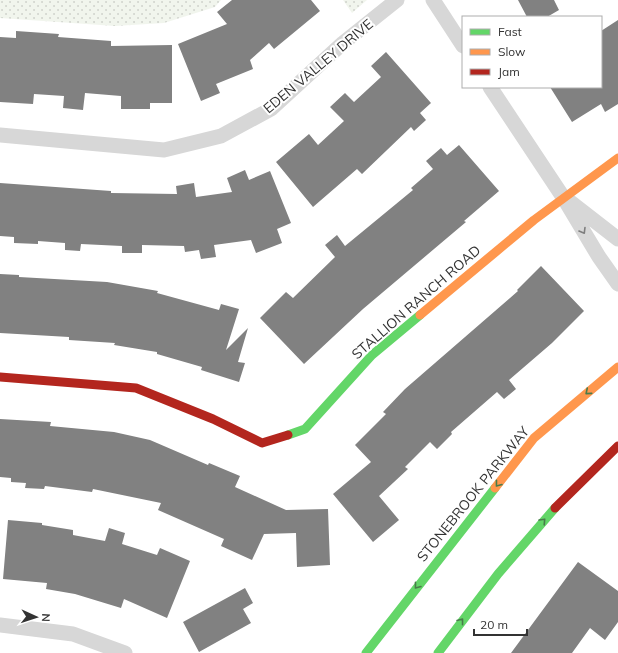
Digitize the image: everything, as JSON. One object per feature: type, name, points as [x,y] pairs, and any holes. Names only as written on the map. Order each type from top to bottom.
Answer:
[{"type":"street","name":"EDEN VALLEY DRIVE","points":[[0,135],[164,150],[221,136],[271,109],[343,43],[397,0]]},
{"type":"street","points":[[433,0],[462,44]]},
{"type":"street","points":[[491,88],[563,197],[599,257],[618,284]]},
{"type":"street","name":"STALLION RANCH ROAD","points":[[0,377],[136,388],[213,419],[262,443],[305,429],[372,355],[534,220],[563,197],[618,158]]},
{"type":"street","points":[[563,197],[618,239]]},
{"type":"street","name":"STONEBROOK PARKWAY","points":[[366,653],[534,438],[618,367]]},
{"type":"street","points":[[438,653],[448,637],[515,552],[581,481],[618,446]]},
{"type":"street","points":[[0,625],[73,634],[125,653]]},
{"type":"shaded area","points":[[0,0],[221,0],[215,7],[164,23],[115,26],[0,18]]},
{"type":"shaded area","points":[[343,0],[367,0],[352,13]]},
{"type":"building","points":[[232,0],[311,0],[320,11],[274,49],[269,43],[250,60],[253,69],[216,84],[220,93],[201,101],[178,44],[227,24],[217,12]]},
{"type":"building","points":[[518,0],[554,0],[559,10],[549,16],[526,16]]},
{"type":"building","points":[[618,20],[618,104],[605,112],[601,104],[572,122],[551,88],[602,88],[602,30]]},
{"type":"building","points":[[16,31],[59,34],[58,37],[111,41],[111,46],[172,45],[172,103],[150,103],[150,109],[121,109],[121,96],[85,93],[83,110],[63,108],[64,96],[34,94],[33,104],[0,102],[0,37],[16,38]]},
{"type":"building","points":[[386,52],[431,103],[420,113],[426,120],[414,131],[411,127],[362,174],[357,169],[313,207],[276,162],[309,134],[318,145],[344,121],[330,107],[345,93],[354,102],[381,77],[371,66]]},
{"type":"building","points":[[459,145],[499,191],[464,221],[466,222],[363,309],[304,364],[260,318],[286,292],[293,298],[335,257],[325,245],[337,235],[345,246],[413,190],[411,188],[433,169],[426,161],[441,148],[447,155]]},
{"type":"building","points":[[245,170],[249,180],[270,171],[291,223],[277,229],[282,243],[256,253],[251,240],[214,245],[216,257],[201,259],[199,250],[185,252],[184,246],[142,245],[142,253],[122,253],[122,246],[81,244],[80,251],[65,250],[65,243],[38,241],[38,244],[14,243],[14,237],[0,236],[0,183],[111,191],[111,193],[177,194],[176,186],[194,183],[196,197],[232,192],[227,178]]},
{"type":"building","points":[[541,266],[584,311],[552,343],[509,380],[516,389],[504,399],[497,392],[451,432],[452,434],[437,449],[430,442],[405,467],[408,469],[379,496],[399,520],[373,542],[333,494],[371,462],[355,445],[386,414],[383,412],[405,389],[518,291],[517,290]]},
{"type":"building","points":[[0,274],[19,275],[19,277],[107,282],[158,291],[157,293],[219,310],[221,304],[239,309],[226,350],[248,328],[238,362],[245,363],[239,382],[201,370],[202,367],[157,354],[157,352],[114,345],[115,343],[69,340],[69,337],[0,333]]},
{"type":"building","points":[[0,419],[51,422],[50,426],[114,432],[150,440],[208,465],[209,463],[240,476],[235,487],[286,510],[328,509],[330,565],[297,567],[296,533],[264,534],[252,560],[221,546],[224,539],[158,510],[161,503],[93,489],[92,492],[45,486],[44,489],[25,488],[26,483],[11,482],[11,478],[0,477]]},
{"type":"building","points":[[8,520],[42,523],[42,525],[73,530],[73,535],[105,541],[109,528],[125,533],[122,544],[157,555],[160,548],[190,561],[167,618],[124,599],[121,608],[75,594],[46,589],[47,583],[3,579]]},
{"type":"building","points":[[578,562],[618,591],[618,622],[605,640],[590,628],[572,653],[511,653]]},
{"type":"building","points":[[245,588],[253,603],[243,609],[251,623],[199,652],[183,622]]},
{"type":"traffic: fast","points":[[288,435],[305,429],[372,355],[420,315]]},
{"type":"traffic: fast","points":[[366,653],[495,488]]},
{"type":"traffic: fast","points":[[438,653],[498,574],[555,508]]},
{"type":"traffic: slow","points":[[420,315],[534,220],[618,158]]},
{"type":"traffic: slow","points":[[495,488],[534,438],[618,367]]},
{"type":"traffic: jam","points":[[0,377],[136,388],[213,419],[262,443],[288,435]]},
{"type":"traffic: jam","points":[[555,508],[618,446]]}]
